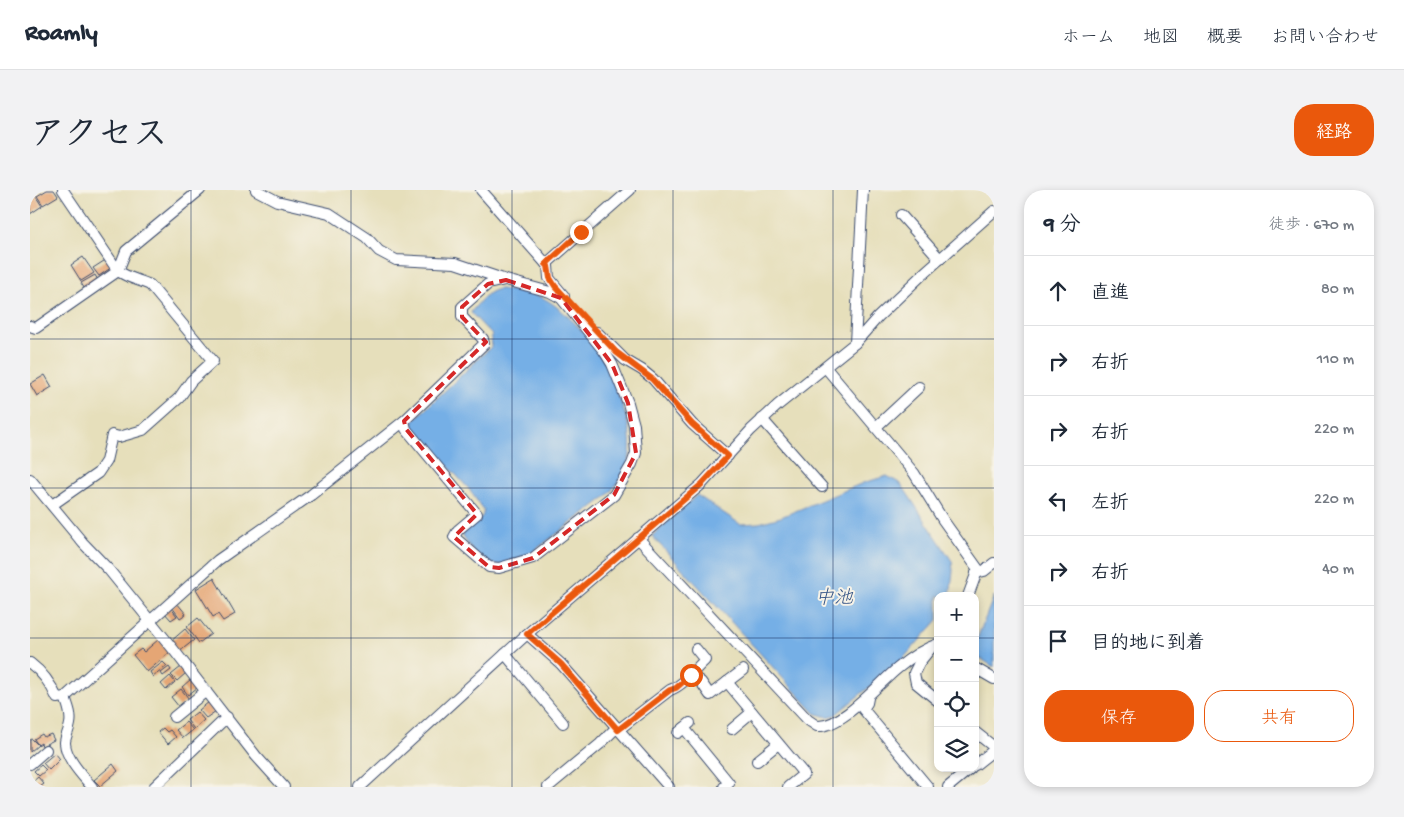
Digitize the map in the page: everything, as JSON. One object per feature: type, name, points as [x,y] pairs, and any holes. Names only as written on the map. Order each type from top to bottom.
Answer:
[{"type":"street","points":[[52,505],[98,472],[106,461],[112,435],[119,437],[143,430],[179,398],[191,381],[213,361],[150,285],[138,279],[127,277],[118,271],[63,190]]},
{"type":"street","points":[[30,326],[36,328],[118,271],[126,251],[200,190]]},
{"type":"street","points":[[256,190],[278,201],[329,213],[367,238],[379,251],[396,260],[454,263],[550,292],[561,298],[604,351],[612,364],[628,403],[634,425],[636,453],[629,470],[614,495],[533,558],[499,568],[489,567],[454,537],[458,530],[477,514],[406,429],[404,421]]},
{"type":"street","points":[[480,190],[548,266],[550,278],[555,286],[606,343],[625,360],[642,370],[652,379],[692,424],[728,456]]},
{"type":"street","points":[[546,264],[630,190]]},
{"type":"street","points":[[854,344],[863,190]]},
{"type":"street","points":[[360,787],[527,634],[702,484],[762,419],[796,389],[826,368],[854,344],[878,317],[994,211]]},
{"type":"street","points":[[901,215],[940,259]]},
{"type":"street","points":[[30,663],[38,669],[51,686],[57,698],[65,697],[218,560],[311,494],[404,421],[484,344],[483,339],[462,317],[462,307],[488,284],[506,280]]},
{"type":"street","points":[[826,368],[914,473],[943,520],[978,568],[969,592]]},
{"type":"street","points":[[876,427],[908,402],[919,388]]},
{"type":"street","points":[[762,419],[790,442],[812,469],[822,487]]},
{"type":"street","points":[[30,479],[83,543],[104,565],[227,717],[256,756],[284,787]]},
{"type":"street","points":[[638,538],[808,720],[817,726],[823,726],[848,717],[863,709],[867,703],[868,695]]},
{"type":"street","points":[[976,573],[984,571],[994,563]]},
{"type":"street","points":[[527,634],[561,664],[669,787]]},
{"type":"street","points":[[842,718],[899,667],[924,650],[934,646]]},
{"type":"street","points":[[934,647],[919,663],[914,673],[916,683],[934,698]]},
{"type":"street","points":[[548,787],[617,729],[670,690],[676,688],[691,675],[705,660],[696,649]]},
{"type":"street","points":[[505,654],[562,722]]},
{"type":"street","points":[[691,675],[701,682],[710,695],[743,670]]},
{"type":"street","points":[[979,671],[994,680]]},
{"type":"street","points":[[727,682],[804,774],[788,787]]},
{"type":"street","points":[[174,717],[206,691]]},
{"type":"street","points":[[65,697],[70,715],[70,724],[65,743],[73,763],[92,787]]},
{"type":"street","points":[[863,709],[928,787]]},
{"type":"street","points":[[732,730],[752,712]]},
{"type":"street","points":[[154,787],[227,717]]},
{"type":"street","points":[[684,728],[729,782],[724,787]]},
{"type":"street","points":[[979,736],[994,749],[979,762]]},
{"type":"street","points":[[757,761],[778,744]]},
{"type":"street","points":[[30,764],[46,750]]},
{"type":"street","points":[[948,787],[967,772]]},
{"type":"highlighted area","points":[[506,280],[561,298],[612,364],[628,403],[636,453],[614,495],[533,558],[499,568],[489,567],[454,537],[477,514],[406,429],[404,421],[486,342],[462,317],[462,307],[488,284]]},
{"type":"water","points":[[500,289],[541,297],[558,308],[583,333],[607,366],[626,415],[630,434],[629,459],[625,470],[607,496],[523,559],[503,565],[488,564],[477,556],[463,537],[464,528],[482,517],[484,511],[469,489],[413,428],[414,420],[491,347],[492,335],[471,312],[487,295]]},
{"type":"water","name":"中池","points":[[887,476],[901,484],[952,561],[950,592],[934,592],[934,624],[899,663],[835,715],[823,716],[815,713],[652,536],[697,495],[740,524],[759,523],[781,517],[863,483]]},
{"type":"water","points":[[994,596],[994,667],[979,658],[979,634]]},
{"type":"building","points":[[47,190],[54,190],[58,196],[43,205],[37,196]]},
{"type":"building","points":[[32,191],[42,206],[30,214],[30,192]]},
{"type":"building","points":[[83,257],[94,273],[81,281],[71,265]]},
{"type":"building","points":[[107,259],[112,267],[99,276],[93,268]]},
{"type":"building","points":[[95,275],[99,282],[86,291],[81,283]]},
{"type":"building","points":[[45,375],[52,387],[37,396],[30,384]]},
{"type":"building","points":[[214,578],[235,614],[223,621],[218,614],[213,617],[196,589]]},
{"type":"building","points":[[177,603],[186,614],[180,618],[172,607]]},
{"type":"building","points":[[170,607],[177,616],[171,620],[164,612]]},
{"type":"building","points":[[198,618],[211,634],[199,643],[187,627]]},
{"type":"building","points":[[185,629],[194,640],[179,652],[170,642]]},
{"type":"building","points":[[159,639],[170,652],[147,672],[133,655],[141,649],[144,652]]},
{"type":"building","points":[[163,662],[167,666],[153,677],[150,672]]},
{"type":"building","points":[[169,667],[171,670],[163,676],[161,673]]},
{"type":"building","points":[[181,667],[186,673],[177,681],[171,675]]},
{"type":"building","points":[[170,676],[175,682],[166,690],[161,684]]},
{"type":"building","points":[[191,679],[198,687],[188,695],[182,687]]},
{"type":"building","points":[[181,689],[189,699],[179,707],[171,697]]},
{"type":"building","points":[[209,702],[216,711],[206,718],[199,710]]},
{"type":"building","points":[[197,712],[204,720],[194,729],[187,720]]},
{"type":"building","points":[[186,722],[193,730],[183,738],[176,730]]},
{"type":"building","points":[[163,728],[167,732],[170,730],[176,737],[168,744],[158,732]]},
{"type":"building","points":[[42,734],[44,737],[51,734],[54,740],[42,746],[41,743],[38,745],[34,739]]},
{"type":"building","points":[[32,739],[38,745],[30,752],[30,740]]},
{"type":"building","points":[[55,753],[60,759],[49,770],[43,763]]},
{"type":"building","points":[[113,764],[118,771],[100,786],[94,780]]},
{"type":"building","points":[[41,765],[46,770],[39,776],[34,771]]},
{"type":"building","points":[[38,777],[44,784],[40,787],[31,787],[30,784]]},
{"type":"route","points":[[581,232],[546,264],[550,278],[555,286],[616,352],[652,379],[692,424],[728,456],[702,484],[527,634],[561,664],[618,730],[691,675]]}]
